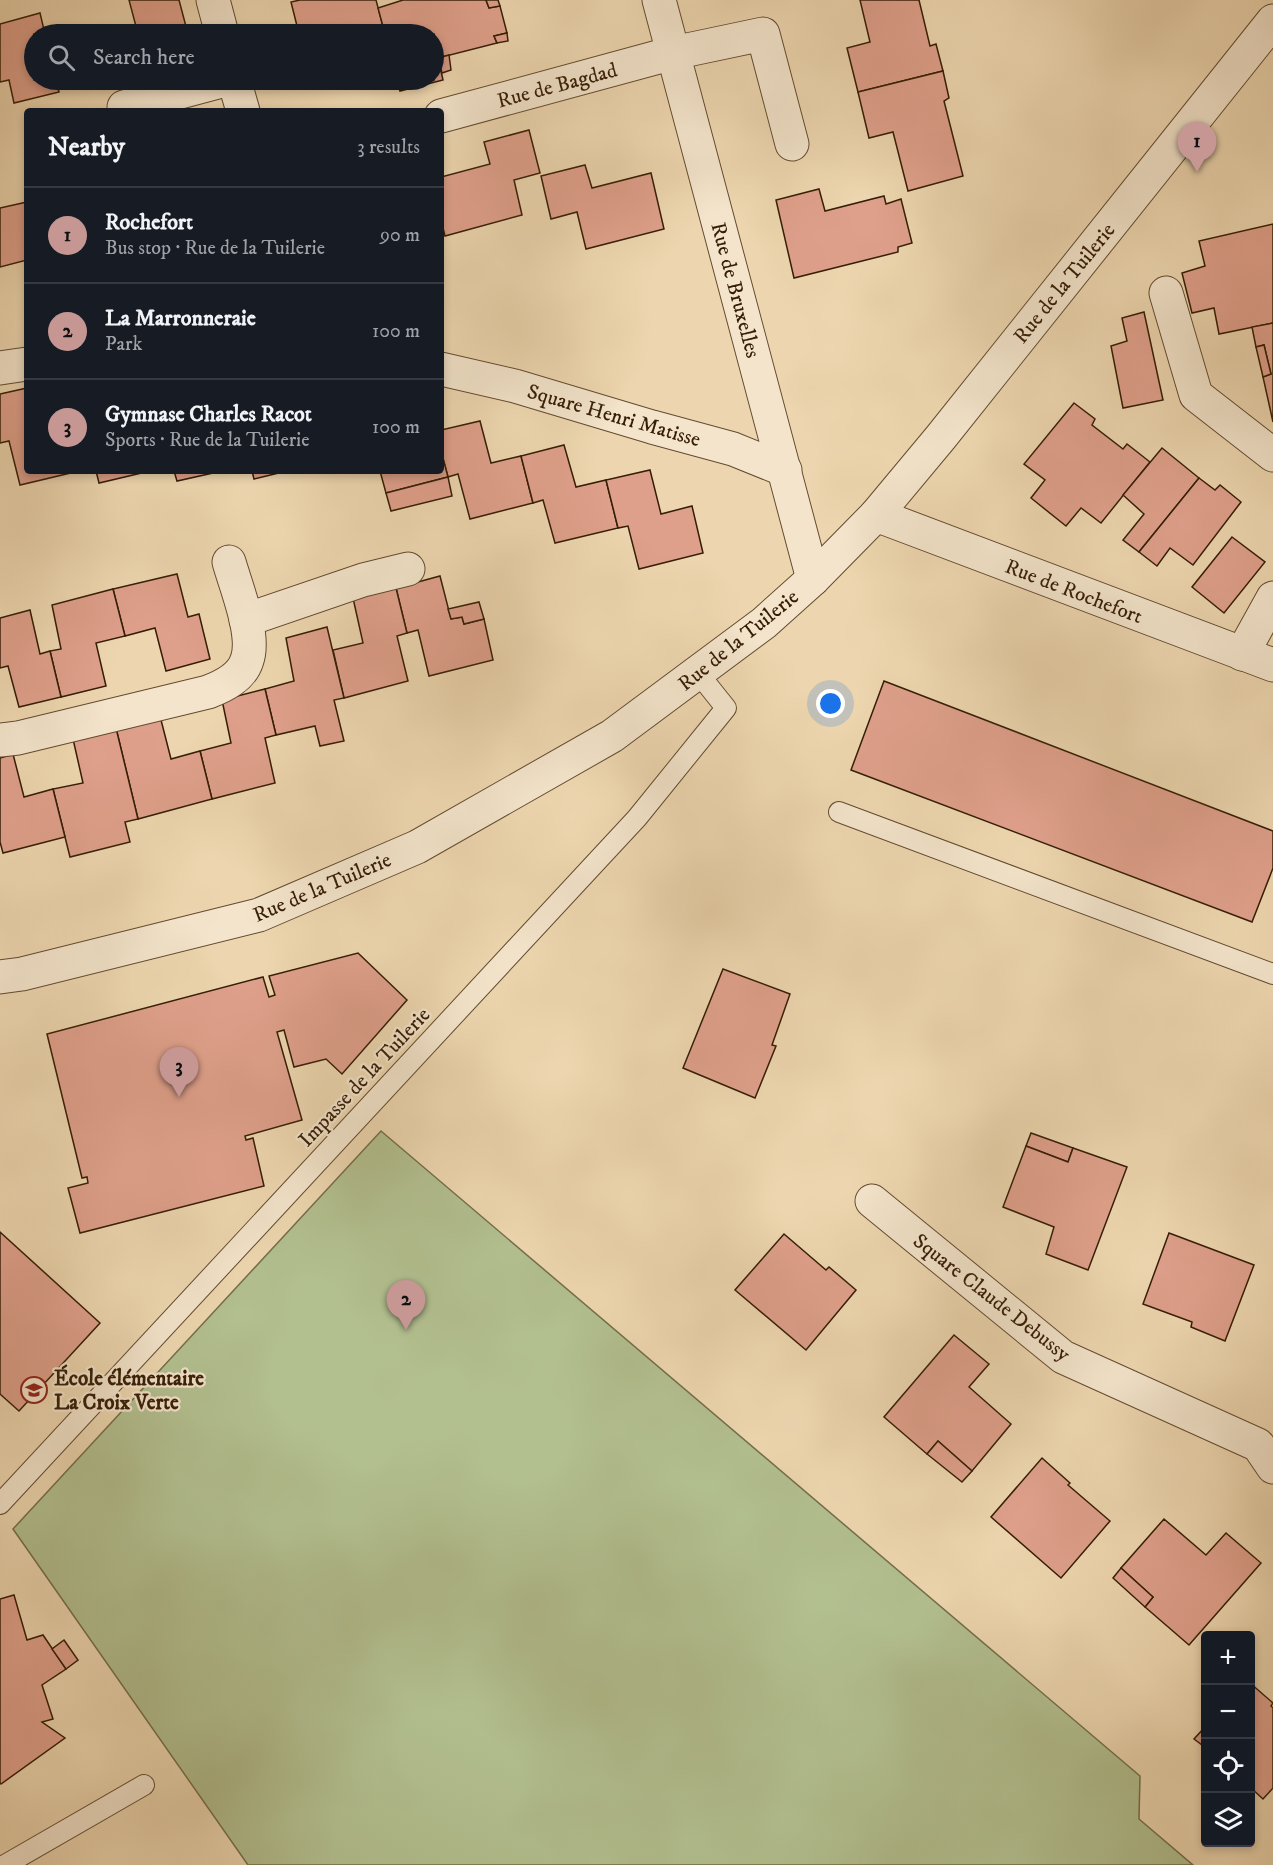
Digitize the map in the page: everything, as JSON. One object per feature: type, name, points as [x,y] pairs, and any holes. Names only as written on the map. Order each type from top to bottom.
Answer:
[{"type":"street","points":[[213,0],[219,24]]},
{"type":"street","name":"Rue de Bruxelles","points":[[659,0],[813,579]]},
{"type":"street","name":"Rue de la Tuilerie","points":[[0,977],[22,974],[259,915],[417,847],[612,736],[698,673],[764,623],[813,579],[876,515],[941,437],[1273,21]]},
{"type":"street","name":"Rue de Bagdad","points":[[444,115],[673,53],[763,34],[792,144]]},
{"type":"street","points":[[124,108],[188,90]]},
{"type":"street","points":[[237,90],[242,108]]},
{"type":"street","points":[[1166,292],[1196,395],[1273,455]]},
{"type":"street","points":[[0,368],[24,364]]},
{"type":"street","name":"Square Henri Matisse","points":[[444,370],[515,386],[733,449],[785,470]]},
{"type":"street","name":"Rue de Rochefort","points":[[876,515],[1273,665]]},
{"type":"street","points":[[0,740],[18,738],[208,692],[226,685],[239,674],[248,660],[249,640],[246,620],[229,562]]},
{"type":"street","points":[[246,620],[363,580],[408,569]]},
{"type":"street","points":[[1242,654],[1273,598]]},
{"type":"street","name":"Square Claude Debussy","points":[[872,1201],[1063,1357],[1258,1445],[1273,1467]]},
{"type":"lane","name":"Impasse de la Tuilerie","points":[[0,1504],[637,818],[726,708],[698,673]]},
{"type":"lane","points":[[839,812],[1273,974]]},
{"type":"lane","points":[[5,1865],[144,1785]]},
{"type":"green space","points":[[381,1131],[1140,1776],[1139,1819],[1193,1865],[248,1865],[13,1529]]},
{"type":"building","points":[[129,0],[179,0],[185,24],[135,24]]},
{"type":"building","points":[[376,0],[382,24],[296,24],[291,2]]},
{"type":"building","points":[[403,0],[486,0],[489,8],[500,6],[507,33],[494,36],[497,43],[444,56],[444,24],[382,24],[378,8]]},
{"type":"building","points":[[486,0],[498,0],[500,6],[489,8]]},
{"type":"building","points":[[860,0],[919,0],[930,46],[936,44],[943,71],[858,92],[847,48],[870,42]]},
{"type":"building","points":[[40,13],[43,24],[24,24],[24,90],[58,90],[59,92],[14,103],[9,80],[0,82],[0,24]]},
{"type":"building","points":[[507,33],[508,41],[497,43],[494,36]]},
{"type":"building","points":[[449,55],[451,70],[444,72],[444,56]]},
{"type":"building","points":[[943,71],[949,98],[944,101],[963,176],[908,191],[893,132],[869,138],[858,92]]},
{"type":"building","points":[[529,130],[540,173],[514,180],[522,215],[445,236],[444,176],[490,164],[484,142]]},
{"type":"building","points":[[585,165],[592,188],[651,173],[664,229],[586,249],[577,212],[551,219],[541,176]]},
{"type":"building","points":[[819,189],[825,211],[884,196],[886,204],[901,199],[912,243],[898,247],[898,252],[794,278],[776,200]]},
{"type":"building","points":[[24,203],[24,261],[0,267],[0,208]]},
{"type":"building","points":[[1273,224],[1273,323],[1219,334],[1214,308],[1192,313],[1182,273],[1205,266],[1199,241]]},
{"type":"building","points":[[1144,312],[1163,400],[1123,408],[1111,346],[1127,341],[1122,318]]},
{"type":"building","points":[[1273,323],[1273,422],[1263,377],[1271,374],[1264,345],[1256,347],[1252,327]]},
{"type":"building","points":[[1264,345],[1271,374],[1263,377],[1256,347]]},
{"type":"building","points":[[24,389],[24,474],[66,474],[20,485],[9,441],[0,443],[0,394]]},
{"type":"building","points":[[1074,403],[1095,419],[1092,425],[1123,449],[1127,444],[1150,462],[1101,523],[1081,508],[1066,526],[1031,498],[1045,480],[1024,464]]},
{"type":"building","points":[[480,421],[491,463],[521,456],[533,503],[470,519],[458,474],[448,477],[444,462],[444,429]]},
{"type":"building","points":[[564,445],[576,487],[606,480],[618,528],[555,543],[543,500],[533,503],[521,456]]},
{"type":"building","points":[[1162,448],[1199,478],[1139,552],[1123,540],[1144,514],[1123,495]]},
{"type":"building","points":[[444,462],[448,477],[386,493],[381,474],[444,474]]},
{"type":"building","points":[[650,470],[661,514],[692,506],[703,553],[639,569],[628,526],[618,528],[606,480]]},
{"type":"building","points":[[97,474],[137,474],[99,483]]},
{"type":"building","points":[[175,474],[208,474],[177,481]]},
{"type":"building","points":[[253,474],[275,474],[254,479]]},
{"type":"building","points":[[448,477],[452,496],[391,511],[386,493]]},
{"type":"building","points":[[1199,478],[1215,490],[1220,485],[1241,502],[1193,565],[1170,548],[1157,566],[1139,552]]},
{"type":"building","points":[[1232,537],[1265,562],[1224,613],[1192,587]]},
{"type":"building","points":[[177,574],[188,617],[199,614],[210,659],[166,671],[155,628],[125,636],[113,589]]},
{"type":"building","points":[[440,576],[451,619],[462,617],[464,624],[484,619],[493,660],[429,676],[418,630],[407,633],[396,588]]},
{"type":"building","points":[[396,588],[407,633],[397,636],[408,681],[344,698],[333,650],[363,643],[353,598]]},
{"type":"building","points":[[113,589],[125,636],[96,643],[106,686],[61,697],[50,651],[61,649],[52,605]]},
{"type":"building","points":[[479,602],[484,619],[464,624],[462,617],[451,619],[448,609]]},
{"type":"building","points":[[30,610],[40,654],[50,651],[61,697],[19,707],[8,666],[0,668],[0,618]]},
{"type":"building","points":[[327,627],[344,698],[334,700],[344,741],[320,746],[315,726],[276,735],[265,689],[294,681],[286,638]]},
{"type":"building","points":[[884,681],[1273,831],[1273,868],[1252,922],[851,770]]},
{"type":"building","points":[[265,689],[276,735],[265,738],[275,783],[212,799],[200,751],[231,743],[222,700]]},
{"type":"building","points":[[160,716],[171,759],[200,751],[212,799],[138,819],[116,728]]},
{"type":"building","points":[[116,728],[138,819],[125,822],[130,842],[70,857],[53,789],[83,783],[73,739]]},
{"type":"building","points":[[13,754],[24,797],[53,789],[65,837],[3,853],[0,842],[0,758]]},
{"type":"building","points":[[358,953],[407,1000],[342,1074],[326,1059],[294,1067],[284,1030],[277,1032],[302,1120],[245,1136],[246,1140],[253,1138],[264,1186],[80,1233],[68,1188],[88,1183],[87,1177],[82,1178],[47,1034],[263,977],[269,997],[275,995],[269,976]]},
{"type":"building","points":[[723,969],[790,994],[772,1045],[776,1046],[755,1098],[683,1068]]},
{"type":"building","points":[[1031,1133],[1073,1148],[1068,1162],[1026,1146]]},
{"type":"building","points":[[1026,1146],[1068,1162],[1073,1148],[1127,1167],[1088,1270],[1046,1254],[1054,1227],[1003,1207]]},
{"type":"building","points":[[0,1232],[100,1323],[19,1411],[0,1394]]},
{"type":"building","points":[[1169,1233],[1254,1265],[1225,1341],[1191,1327],[1192,1322],[1143,1304]]},
{"type":"building","points":[[784,1234],[826,1270],[829,1267],[856,1290],[806,1350],[735,1290]]},
{"type":"building","points":[[954,1335],[989,1364],[969,1387],[1011,1424],[972,1471],[938,1441],[927,1454],[884,1417]]},
{"type":"building","points":[[938,1441],[972,1471],[962,1482],[927,1454]]},
{"type":"building","points":[[1042,1458],[1070,1483],[1068,1485],[1110,1521],[1061,1578],[991,1517]]},
{"type":"building","points":[[1164,1519],[1206,1555],[1226,1533],[1261,1563],[1189,1645],[1145,1607],[1153,1597],[1121,1568]]},
{"type":"building","points":[[1121,1568],[1153,1597],[1145,1607],[1113,1578]]},
{"type":"building","points":[[14,1595],[27,1640],[43,1635],[66,1669],[42,1685],[53,1719],[42,1722],[65,1738],[1,1784],[0,1599]]},
{"type":"building","points":[[64,1640],[78,1660],[66,1669],[52,1649]]},
{"type":"building","points":[[1255,1687],[1273,1703],[1271,1706],[1273,1708],[1273,1788],[1263,1799],[1255,1792]]},
{"type":"building","points":[[1201,1731],[1201,1744],[1194,1739]]},
{"type":"place","name":"Rochefort","points":[[1197,172]]},
{"type":"place","name":"Gymnase Charles Racot","points":[[179,1097]]},
{"type":"place","name":"La Marronneraie","points":[[406,1330]]},
{"type":"place","name":"École élémentaire La Croix Verte","points":[[34,1390]]}]
